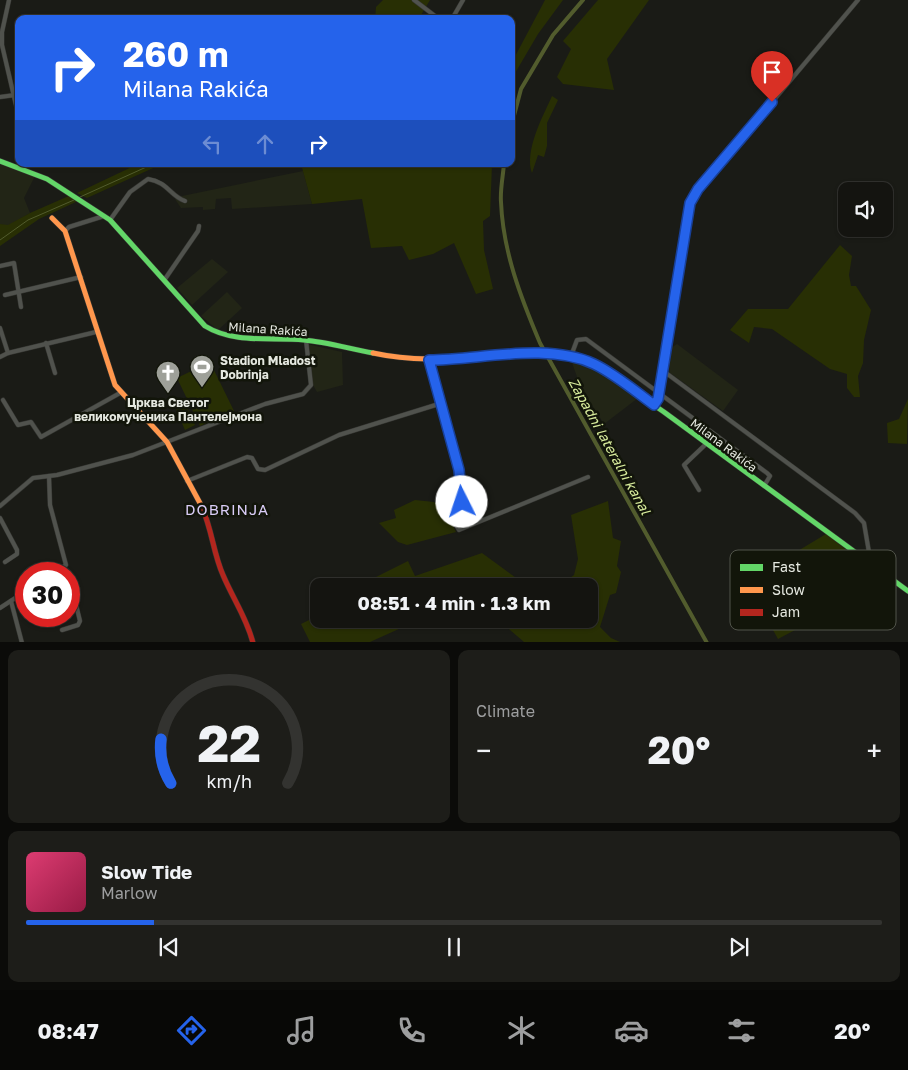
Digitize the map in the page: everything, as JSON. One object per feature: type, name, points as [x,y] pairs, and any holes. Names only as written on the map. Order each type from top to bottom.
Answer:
[{"type":"main road","name":"Milana Rakića","points":[[0,161],[15,164]]},
{"type":"main road","name":"Milana Rakića","points":[[26,167],[74,194],[110,220],[165,279],[205,326],[218,334],[237,338],[306,340],[395,358],[429,360],[535,354],[571,356],[600,367],[852,550]]},
{"type":"main road","points":[[52,218],[65,231],[111,377],[120,393],[167,442],[206,515],[222,574],[249,627],[253,642]]},
{"type":"main road","name":"Milana Rakića","points":[[896,583],[908,592]]},
{"type":"street","points":[[0,97],[15,95],[4,58],[1,36],[9,0]]},
{"type":"street","points":[[414,0],[433,15]]},
{"type":"street","points":[[454,15],[463,0]]},
{"type":"street","points":[[654,405],[658,399],[693,196],[858,0]]},
{"type":"street","points":[[110,220],[130,192],[142,181],[148,179],[168,187],[178,199],[185,202]]},
{"type":"street","points":[[65,231],[69,227],[105,216]]},
{"type":"street","points":[[165,279],[194,238],[199,226]]},
{"type":"street","points":[[0,266],[14,263],[21,307]]},
{"type":"street","points":[[5,295],[81,277]]},
{"type":"street","points":[[0,328],[3,332],[8,353]]},
{"type":"street","points":[[0,358],[8,353],[96,332]]},
{"type":"street","points":[[571,356],[577,340],[586,339],[770,476],[764,486]]},
{"type":"street","points":[[0,506],[33,478],[49,476],[134,455],[266,404],[303,394],[311,385],[306,340]]},
{"type":"street","points":[[46,343],[55,373]]},
{"type":"street","points":[[429,360],[442,403],[463,498],[462,502],[450,509],[449,513],[460,530],[588,477]]},
{"type":"street","points":[[662,370],[855,513],[864,523],[869,550]]},
{"type":"street","points":[[4,400],[18,425],[33,423],[41,437],[120,393]]},
{"type":"street","points":[[187,481],[247,457],[252,458],[258,469],[265,470],[339,435],[442,403]]},
{"type":"street","points":[[156,446],[158,431]]},
{"type":"street","points":[[699,490],[684,465],[706,444]]},
{"type":"street","points":[[733,464],[741,454]]},
{"type":"street","points":[[49,476],[50,505],[65,562]]},
{"type":"street","points":[[0,518],[17,550],[16,554],[5,562]]},
{"type":"street","points":[[0,608],[15,598]]},
{"type":"street","points":[[11,601],[22,642]]},
{"type":"street","points":[[62,630],[72,627]]},
{"type":"shaded area","points":[[0,164],[35,176],[24,198],[30,213],[8,226],[0,224]]},
{"type":"shaded area","points":[[303,171],[312,204],[232,209],[231,198],[216,199],[215,209],[203,210],[203,207],[181,208],[175,199],[182,196]]},
{"type":"shaded area","points":[[212,259],[228,272],[192,305],[177,288]]},
{"type":"shaded area","points":[[227,292],[242,308],[218,330],[201,316]]},
{"type":"shaded area","points":[[307,344],[342,352],[343,385],[317,392],[313,385]]},
{"type":"shaded area","points":[[677,344],[738,390],[723,411],[669,372],[671,348]]},
{"type":"shaded area","points":[[571,360],[604,372],[638,398],[604,424],[581,388]]},
{"type":"green space","points":[[383,0],[430,0],[421,15],[375,15],[376,7]]},
{"type":"green space","points":[[545,0],[563,0],[538,34],[515,73],[515,56]]},
{"type":"green space","points":[[598,0],[649,0],[607,59],[614,90],[563,84],[557,77],[571,49],[563,41]]},
{"type":"green space","points":[[552,96],[558,100],[547,123],[547,146],[544,157],[538,155],[532,173],[530,154],[532,144]]},
{"type":"green space","points":[[132,167],[155,167],[87,198],[77,193]]},
{"type":"green space","points":[[302,167],[492,167],[490,216],[483,221],[484,250],[493,289],[476,294],[454,243],[433,254],[409,260],[402,246],[371,248],[362,199],[312,204]]},
{"type":"green space","points":[[71,195],[78,201],[39,219],[0,246],[0,224],[8,225]]},
{"type":"green space","points":[[840,245],[852,256],[849,275],[851,286],[856,286],[871,310],[864,340],[863,363],[858,376],[860,397],[854,397],[847,388],[847,374],[830,369],[772,329],[754,327],[749,343],[730,330],[748,309],[788,309]]},
{"type":"green space","name":"Stadion Mladost Dobrinja","points":[[210,362],[234,411],[200,426],[177,378]]},
{"type":"green space","points":[[908,399],[907,444],[888,443],[887,423],[899,419]]},
{"type":"green space","points":[[185,403],[195,425],[185,430],[175,407]]},
{"type":"green space","points":[[415,500],[434,502],[448,509],[447,513],[456,532],[407,545],[398,542],[379,523],[396,518],[394,510]]},
{"type":"green space","points":[[608,501],[613,538],[621,541],[617,566],[621,572],[616,593],[610,595],[600,627],[611,638],[620,642],[524,642],[508,628],[598,628],[598,578],[570,578],[574,575],[578,559],[571,515]]},
{"type":"green space","points":[[826,534],[847,550],[799,550]]},
{"type":"green space","points":[[482,553],[516,578],[374,578],[408,561],[415,576]]},
{"type":"green space","points":[[310,620],[310,628],[401,628],[370,642],[310,642],[301,624]]},
{"type":"green space","points":[[773,630],[795,630],[778,639]]},
{"type":"waterway","name":"Zapadni lateralni kanal","points":[[515,112],[521,89],[553,35],[583,0]]},
{"type":"waterway","points":[[80,197],[146,167]]},
{"type":"waterway","name":"Zapadni lateralni kanal","points":[[504,167],[501,197],[505,239],[520,292],[540,343],[706,642]]},
{"type":"waterway","points":[[0,240],[28,220],[74,200]]},
{"type":"traffic: fast","points":[[0,161],[15,167]]},
{"type":"traffic: fast","points":[[16,167],[47,179],[110,220],[205,326],[216,332],[240,338],[313,341],[373,353]]},
{"type":"traffic: fast","points":[[583,360],[592,363],[664,412],[852,550]]},
{"type":"traffic: fast","points":[[896,582],[908,591]]},
{"type":"traffic: slow","points":[[52,218],[65,231],[115,385],[167,442],[201,505]]},
{"type":"traffic: slow","points":[[373,353],[404,358],[434,359],[562,355],[583,360]]},
{"type":"traffic: jam","points":[[201,505],[220,567],[247,625],[253,642]]},
{"type":"place","name":"Stadion Mladost Dobrinja","points":[[202,388]]},
{"type":"place","name":"Црква Светог великомученика Пантелејмона","points":[[168,394]]},
{"type":"district","name":"DOBRINJA","points":[[227,509]]},
{"type":"route","points":[[462,502],[459,470],[429,360],[535,354],[571,356],[600,367],[654,405],[658,399],[690,203],[698,189],[772,102]]}]
